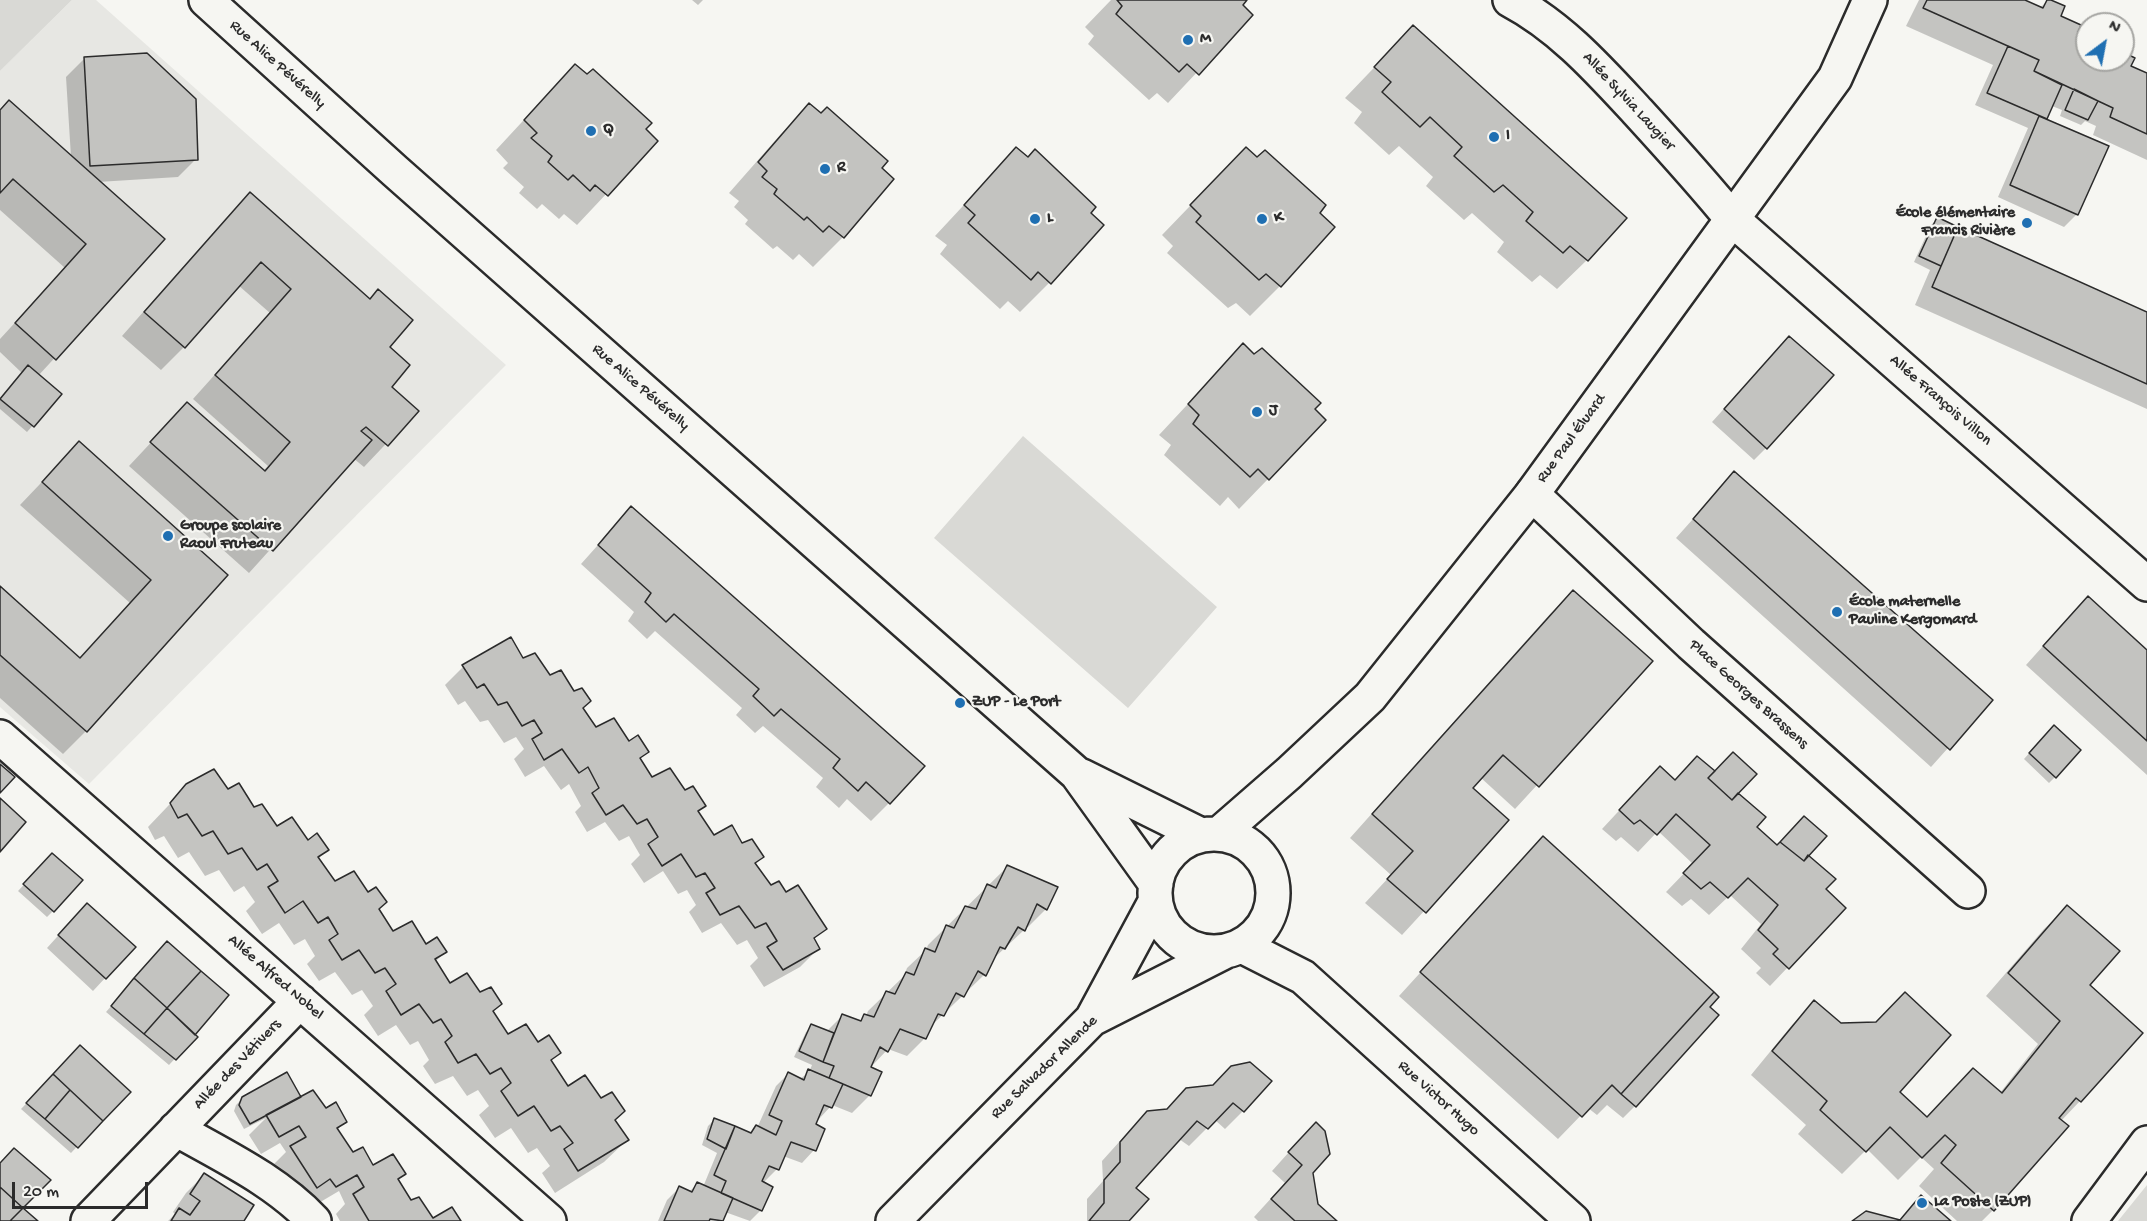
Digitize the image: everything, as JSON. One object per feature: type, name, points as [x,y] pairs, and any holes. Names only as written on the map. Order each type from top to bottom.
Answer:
[{"type":"street","name":"Rue Alice Pévérelly","points":[[206,0],[394,171],[1077,774],[1155,893]]},
{"type":"street","name":"Allée Sylvia Laugier","points":[[1510,0],[1531,11],[1586,55],[1698,177],[1732,219]]},
{"type":"street","name":"Rue Paul Éluard","points":[[1210,835],[1289,773],[1370,697],[1532,494],[1835,78],[1870,0]]},
{"type":"street","name":"Allée François Villon","points":[[1732,219],[2147,584]]},
{"type":"street","name":"Place Georges Brassens","points":[[1532,494],[1691,644],[1968,891]]},
{"type":"street","name":"Allée Alfred Nobel","points":[[0,737],[549,1221]]},
{"type":"street","name":"Rue Alice Pévérelly","points":[[1077,774],[1210,835]]},
{"type":"street","points":[[1092,1019],[1155,893],[1161,866],[1171,852],[1185,841],[1210,835],[1236,838],[1251,847],[1264,861],[1272,880],[1274,899],[1269,919],[1257,935],[1233,949],[1205,952],[1187,946],[1172,935],[1161,920],[1155,893]]},
{"type":"street","name":"Rue Victor Hugo","points":[[1233,949],[1303,977],[1573,1221]]},
{"type":"street","name":"Rue Salvador Allende","points":[[893,1221],[1092,1019],[1233,949]]},
{"type":"street","name":"Allée des Vétivers","points":[[88,1221],[300,1001]]},
{"type":"street","points":[[176,1130],[266,1180],[285,1193],[314,1221]]},
{"type":"street","points":[[2089,1221],[2147,1143]]},
{"type":"shaded area","points":[[0,0],[72,0],[0,71]]},
{"type":"shaded area","name":"Groupe scolaire Raoul Fruteau","points":[[72,0],[96,0],[506,365],[89,784],[0,707],[0,71]]},
{"type":"shaded area","points":[[1023,436],[1217,607],[1128,708],[934,538]]},
{"type":"shaded area","points":[[2147,1185],[2147,1221],[2118,1221]]},
{"type":"building","name":"M","points":[[1117,0],[1247,0],[1243,5],[1253,15],[1199,75],[1187,64],[1179,72],[1116,14],[1122,6]]},
{"type":"building","points":[[1927,0],[2025,0],[2043,8],[2047,0],[2051,0],[2065,6],[2061,16],[2075,22],[2075,72],[2135,72],[2135,68],[2147,73],[2147,134],[2110,117],[2113,108],[2034,71],[2039,60],[1923,8]]},
{"type":"building","name":"I","points":[[1413,25],[1627,218],[1588,261],[1570,246],[1563,253],[1526,221],[1533,212],[1503,185],[1494,192],[1454,156],[1462,147],[1430,117],[1420,127],[1382,92],[1391,82],[1374,67]]},
{"type":"building","points":[[2008,46],[2039,60],[2034,71],[2062,85],[2047,119],[1987,93]]},
{"type":"building","points":[[147,53],[196,99],[198,160],[90,166],[84,57]]},
{"type":"building","name":"Q","points":[[575,64],[587,74],[593,69],[652,123],[646,129],[658,141],[608,196],[595,185],[590,191],[573,175],[568,180],[548,162],[552,156],[531,138],[537,133],[524,120]]},
{"type":"building","points":[[2074,89],[2098,101],[2088,120],[2065,110]]},
{"type":"building","points":[[9,100],[165,239],[56,360],[15,323],[86,244],[13,179],[0,193],[0,110]]},
{"type":"building","name":"R","points":[[809,103],[821,113],[827,107],[888,161],[882,168],[894,179],[844,238],[829,226],[823,232],[807,217],[804,220],[774,194],[777,189],[762,177],[767,171],[758,162]]},
{"type":"building","points":[[2039,116],[2109,146],[2078,215],[2010,185]]},
{"type":"building","name":"L","points":[[1016,147],[1028,157],[1035,149],[1096,207],[1091,213],[1104,225],[1051,284],[1038,272],[1031,280],[968,223],[975,215],[964,205]]},
{"type":"building","name":"K","points":[[1246,147],[1257,157],[1265,150],[1326,205],[1320,213],[1335,227],[1281,287],[1266,274],[1259,280],[1196,222],[1201,216],[1190,205]]},
{"type":"building","points":[[250,192],[370,299],[378,289],[413,320],[390,347],[410,365],[392,387],[419,411],[388,446],[366,427],[361,431],[372,440],[273,551],[150,442],[187,402],[265,471],[290,442],[215,375],[291,289],[261,262],[185,348],[144,312]]},
{"type":"building","points":[[1937,217],[1958,227],[1941,266],[1919,256]]},
{"type":"building","points":[[1958,227],[2147,312],[2147,384],[1932,287]]},
{"type":"building","points":[[1789,336],[1834,375],[1767,449],[1724,409]]},
{"type":"building","name":"J","points":[[1243,343],[1254,354],[1262,348],[1321,403],[1315,409],[1326,420],[1269,480],[1258,469],[1250,477],[1193,424],[1199,415],[1188,404]]},
{"type":"building","points":[[28,365],[62,394],[34,427],[0,399]]},
{"type":"building","points":[[79,441],[228,575],[87,732],[0,655],[0,586],[80,658],[151,580],[42,482]]},
{"type":"building","points":[[1734,471],[1993,700],[1950,750],[1693,519]]},
{"type":"building","points":[[631,506],[925,766],[890,804],[866,782],[858,791],[833,768],[840,759],[781,709],[774,716],[753,696],[759,689],[674,614],[666,622],[645,602],[651,593],[598,545]]},
{"type":"building","points":[[1573,590],[1653,661],[1539,787],[1503,755],[1473,788],[1509,820],[1426,913],[1387,879],[1413,851],[1372,814]]},
{"type":"building","points":[[2088,596],[2147,650],[2147,741],[2043,646]]},
{"type":"building","points":[[511,637],[523,658],[535,653],[550,675],[561,670],[574,691],[582,688],[591,701],[583,708],[596,727],[614,718],[629,741],[638,735],[649,752],[640,758],[652,777],[670,768],[685,790],[693,786],[706,806],[698,811],[714,835],[732,825],[742,843],[752,839],[764,857],[755,863],[771,885],[779,881],[786,892],[798,885],[827,929],[814,938],[820,949],[783,970],[767,947],[777,941],[766,923],[755,928],[739,906],[720,915],[706,893],[715,888],[705,873],[696,877],[681,854],[662,866],[648,844],[658,837],[647,819],[637,824],[623,805],[606,815],[592,793],[599,788],[588,767],[579,773],[562,749],[544,760],[532,739],[542,733],[534,720],[522,726],[507,702],[498,705],[484,684],[477,688],[462,665]]},
{"type":"building","points":[[2054,725],[2081,750],[2056,778],[2029,753]]},
{"type":"building","points":[[1733,752],[1757,774],[1732,800],[1708,778]]},
{"type":"building","points":[[1697,756],[1715,771],[1708,778],[1732,800],[1738,793],[1766,817],[1757,827],[1777,845],[1780,842],[1804,861],[1808,855],[1836,879],[1826,889],[1846,908],[1789,969],[1773,954],[1778,949],[1758,930],[1778,905],[1748,878],[1728,898],[1710,882],[1701,889],[1683,873],[1710,845],[1676,814],[1657,835],[1640,820],[1634,824],[1619,810],[1660,766],[1675,780]]},
{"type":"building","points":[[0,764],[15,777],[0,793]]},
{"type":"building","points":[[214,769],[228,789],[239,783],[254,807],[262,804],[277,826],[292,817],[308,840],[317,833],[329,850],[318,857],[335,881],[354,871],[368,892],[376,887],[387,902],[379,909],[393,931],[412,921],[426,944],[437,937],[447,952],[435,959],[450,983],[467,973],[480,992],[491,987],[502,1004],[493,1011],[508,1034],[526,1024],[538,1042],[549,1035],[561,1053],[551,1060],[568,1086],[585,1075],[601,1098],[612,1092],[625,1111],[615,1120],[629,1140],[578,1171],[564,1149],[573,1143],[560,1126],[551,1131],[534,1106],[518,1116],[501,1091],[511,1083],[501,1068],[490,1074],[476,1054],[458,1063],[445,1042],[452,1036],[441,1019],[433,1023],[419,1004],[401,1015],[386,991],[396,984],[385,968],[375,973],[359,950],[342,960],[329,940],[338,934],[328,917],[318,923],[303,901],[285,913],[268,887],[278,881],[267,864],[257,870],[242,848],[228,854],[213,831],[202,836],[187,814],[178,818],[170,803],[186,784]]},
{"type":"building","points":[[0,798],[26,822],[0,852]]},
{"type":"building","points":[[1804,816],[1827,836],[1804,861],[1780,842]]},
{"type":"building","points":[[1543,836],[1714,992],[1621,1094],[1612,1085],[1582,1117],[1420,972]]},
{"type":"building","points":[[52,853],[83,880],[54,912],[23,884]]},
{"type":"building","points":[[1007,865],[1058,887],[1047,910],[1037,904],[1025,931],[1018,927],[1005,949],[1000,947],[986,976],[978,971],[964,997],[956,993],[944,1016],[938,1014],[926,1039],[900,1029],[888,1052],[880,1047],[871,1067],[882,1072],[871,1096],[829,1078],[834,1066],[823,1062],[842,1014],[861,1021],[864,1014],[874,1017],[886,991],[895,994],[906,972],[914,975],[925,948],[935,952],[946,925],[954,928],[965,906],[976,909],[987,884],[996,888]]},
{"type":"building","points":[[87,903],[136,947],[106,979],[58,935]]},
{"type":"building","points":[[2067,905],[2120,951],[2090,985],[2143,1033],[2081,1102],[2076,1098],[2059,1118],[2069,1126],[1994,1211],[1941,1163],[1956,1145],[1945,1135],[1922,1158],[1890,1127],[1866,1152],[1820,1110],[1827,1101],[1772,1051],[1814,1000],[1841,1023],[1876,1022],[1905,992],[1951,1035],[1900,1092],[1927,1117],[1973,1068],[2002,1093],[2060,1021],[2008,973]]},
{"type":"building","points":[[167,941],[201,971],[167,1008],[134,978]]},
{"type":"building","points":[[201,971],[229,995],[195,1035],[167,1008]]},
{"type":"building","points":[[134,978],[167,1008],[144,1034],[111,1006]]},
{"type":"building","points":[[1714,992],[1719,997],[1710,1007],[1719,1015],[1636,1107],[1621,1094]]},
{"type":"building","points":[[167,1008],[198,1037],[176,1060],[144,1034]]},
{"type":"building","points":[[811,1024],[834,1033],[823,1062],[799,1051]]},
{"type":"building","points":[[80,1045],[131,1092],[103,1121],[53,1074]]},
{"type":"building","points":[[1250,1062],[1272,1081],[1244,1112],[1233,1103],[1208,1129],[1197,1121],[1136,1188],[1149,1199],[1129,1221],[1089,1221],[1104,1203],[1104,1180],[1120,1162],[1120,1142],[1147,1111],[1167,1109],[1186,1088],[1213,1085],[1231,1066]]},
{"type":"building","points":[[808,1069],[843,1084],[832,1108],[824,1105],[816,1124],[825,1129],[816,1151],[791,1142],[779,1170],[769,1166],[762,1181],[773,1187],[762,1211],[721,1193],[726,1181],[714,1175],[735,1126],[751,1133],[756,1125],[776,1135],[782,1121],[769,1115],[788,1072],[804,1080]]},
{"type":"building","points":[[287,1072],[301,1097],[250,1124],[239,1105],[242,1097]]},
{"type":"building","points":[[53,1074],[70,1090],[45,1119],[26,1103]]},
{"type":"building","points":[[70,1090],[103,1121],[78,1148],[45,1119]]},
{"type":"building","points":[[313,1090],[326,1108],[336,1102],[347,1122],[337,1128],[353,1152],[363,1147],[373,1165],[393,1154],[406,1174],[398,1179],[411,1200],[419,1197],[433,1218],[452,1207],[461,1221],[369,1221],[353,1194],[364,1187],[357,1175],[336,1187],[330,1179],[317,1188],[290,1146],[306,1137],[299,1126],[279,1137],[266,1115]]},
{"type":"building","points":[[714,1118],[735,1126],[726,1149],[707,1139]]},
{"type":"building","points":[[1316,1122],[1325,1131],[1330,1154],[1313,1173],[1318,1204],[1337,1221],[1295,1221],[1271,1199],[1302,1165],[1288,1152]]},
{"type":"building","points":[[14,1148],[51,1180],[23,1208],[0,1187],[0,1163]]},
{"type":"building","points":[[204,1173],[254,1205],[244,1221],[171,1221],[179,1208],[190,1215],[200,1201],[190,1194]]},
{"type":"building","points":[[697,1182],[733,1198],[723,1221],[710,1219],[709,1221],[664,1221],[679,1186],[692,1192]]},
{"type":"building","points":[[0,1187],[23,1208],[10,1221],[0,1221]]},
{"type":"building","name":"La Poste (ZUP)","points":[[1921,1195],[1951,1221],[1852,1221],[1866,1211],[1900,1220]]},
{"type":"building","points":[[23,1208],[38,1221],[10,1221]]},
{"type":"place","name":"M","points":[[1188,40]]},
{"type":"place","name":"Q","points":[[591,131]]},
{"type":"place","name":"I","points":[[1494,137]]},
{"type":"place","name":"R","points":[[825,169]]},
{"type":"place","name":"L","points":[[1035,219]]},
{"type":"place","name":"K","points":[[1262,219]]},
{"type":"place","name":"École élémentaire Francis Rivière","points":[[2027,223]]},
{"type":"place","name":"J","points":[[1257,412]]},
{"type":"place","name":"Groupe scolaire Raoul Fruteau","points":[[168,536]]},
{"type":"place","name":"École maternelle Pauline Kergomard","points":[[1837,612]]},
{"type":"place","name":"ZUP - Le Port","points":[[960,703]]},
{"type":"place","name":"La Poste (ZUP)","points":[[1922,1203]]}]
